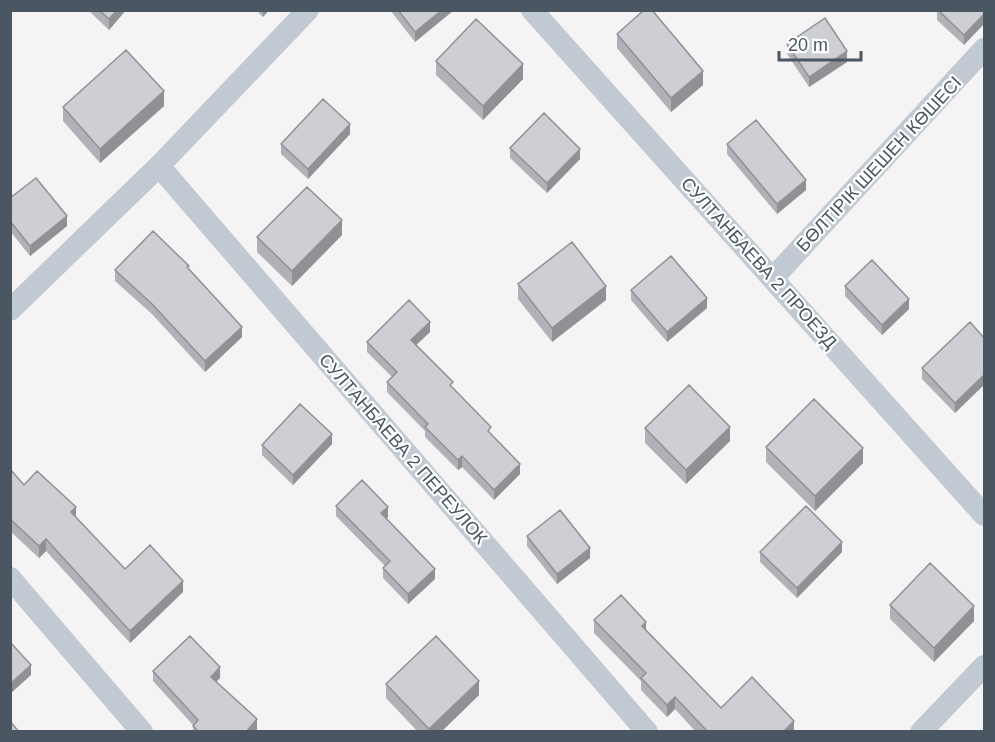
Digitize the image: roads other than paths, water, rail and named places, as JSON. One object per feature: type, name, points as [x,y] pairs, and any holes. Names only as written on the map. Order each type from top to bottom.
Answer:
[{"type":"street","points":[[10,310],[159,166],[308,10]]},
{"type":"street","name":"СУЛТАНБАЕВА 2 ПРОЕЗД","points":[[532,10],[984,515]]},
{"type":"street","name":"БӨЛТІРІК ШЕШЕН КӨШЕСІ","points":[[773,279],[984,49]]},
{"type":"street","name":"СУЛТАНБАЕВА 2 ПЕРЕУЛОК","points":[[159,166],[646,732]]},
{"type":"street","points":[[10,578],[142,732]]},
{"type":"street","points":[[921,732],[984,666]]}]
